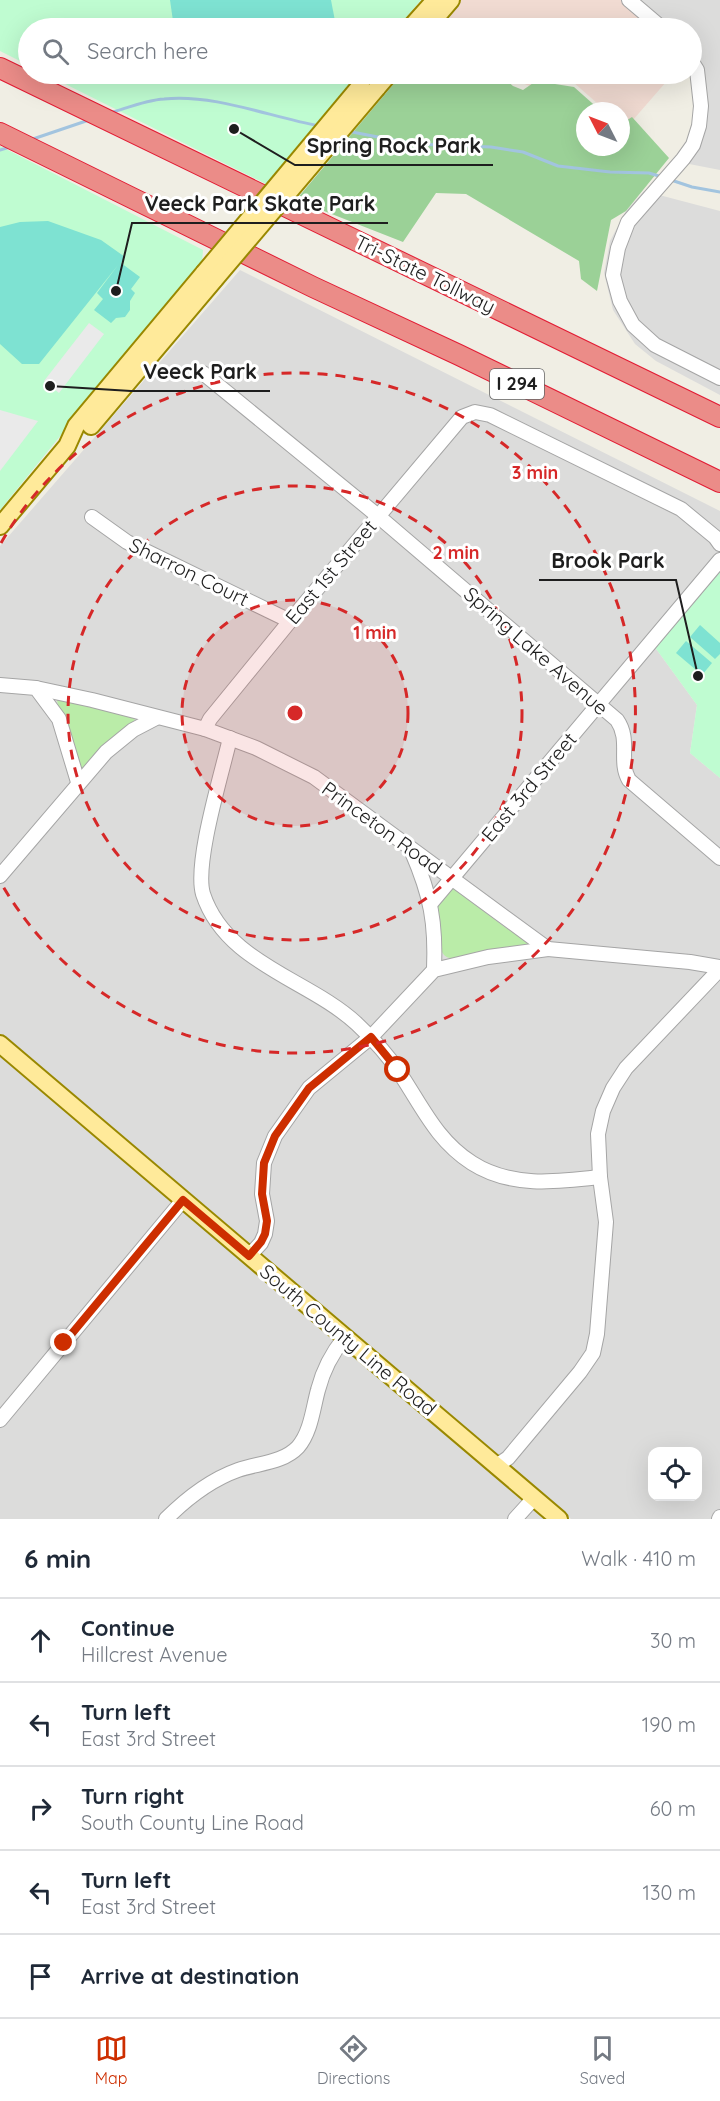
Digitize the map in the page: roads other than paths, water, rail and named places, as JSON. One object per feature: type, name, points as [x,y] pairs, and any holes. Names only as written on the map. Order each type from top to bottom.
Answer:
[{"type":"highway","name":"Tri-State Tollway","points":[[0,68],[18,77]]},
{"type":"highway","name":"Tri-State Tollway","points":[[33,84],[332,231],[720,417]]},
{"type":"highway","name":"I 294","points":[[0,133],[720,482]]},
{"type":"main road","points":[[419,18],[435,0]]},
{"type":"main road","points":[[436,18],[451,0]]},
{"type":"main road","points":[[0,526],[67,446],[76,426],[210,276],[368,84]]},
{"type":"main road","name":"South County Line Road","points":[[0,1044],[559,1519]]},
{"type":"street","points":[[629,0],[650,18]]},
{"type":"street","points":[[699,84],[701,106],[699,126],[693,145],[628,222],[618,248],[613,275],[620,301],[633,325],[655,345],[720,378]]},
{"type":"street","name":"Spring Lake Avenue","points":[[203,373],[378,516],[599,704],[622,728],[625,739],[625,774],[629,780],[720,858]]},
{"type":"street","name":"East 1st Street","points":[[205,729],[210,719],[290,621],[462,417],[476,412],[490,415],[681,509],[715,537],[720,544]]},
{"type":"street","name":"Sharron Court","points":[[92,517],[127,542],[290,621]]},
{"type":"street","name":"East 3rd Street","points":[[431,903],[720,561]]},
{"type":"street","name":"Princeton Road","points":[[0,685],[36,688],[92,700],[205,729],[256,748],[314,777],[548,949]]},
{"type":"street","points":[[36,688],[59,719],[78,782]]},
{"type":"street","points":[[0,876],[106,752],[133,730],[156,718]]},
{"type":"street","points":[[230,738],[207,834],[201,877],[203,894],[215,918],[231,938],[270,969],[338,1008],[371,1037],[398,1070],[440,1137],[473,1164],[510,1179],[534,1182],[600,1177]]},
{"type":"street","points":[[411,850],[424,879],[431,903],[435,931],[434,970]]},
{"type":"street","points":[[249,1256],[265,1234],[267,1221],[262,1194],[264,1163],[275,1136],[309,1088],[371,1037],[434,970],[488,957],[548,949],[690,962],[720,968]]},
{"type":"street","points":[[496,1466],[508,1458],[580,1372],[593,1353],[605,1258],[606,1222],[600,1177],[598,1134],[603,1111],[613,1088],[626,1068],[720,968]]},
{"type":"street","points":[[1,1416],[183,1200]]},
{"type":"street","points":[[166,1519],[207,1485],[240,1470],[280,1459],[297,1448],[308,1428],[326,1367],[345,1337]]},
{"type":"street","points":[[515,1519],[534,1498]]},
{"type":"waterway","points":[[110,113],[150,101],[184,98],[243,107],[320,126]]},
{"type":"waterway","points":[[30,140],[89,120]]},
{"type":"waterway","points":[[347,131],[414,144],[491,147],[523,152],[558,166],[610,172],[649,173],[662,177]]},
{"type":"waterway","points":[[0,150],[10,147]]},
{"type":"waterway","points":[[671,180],[692,187],[720,192]]},
{"type":"place","name":"Spring Rock Park","points":[[234,129]]},
{"type":"place","name":"Veeck Park Skate Park","points":[[116,291]]},
{"type":"place","name":"Veeck Park","points":[[50,386]]},
{"type":"place","name":"Brook Park","points":[[698,676]]}]
